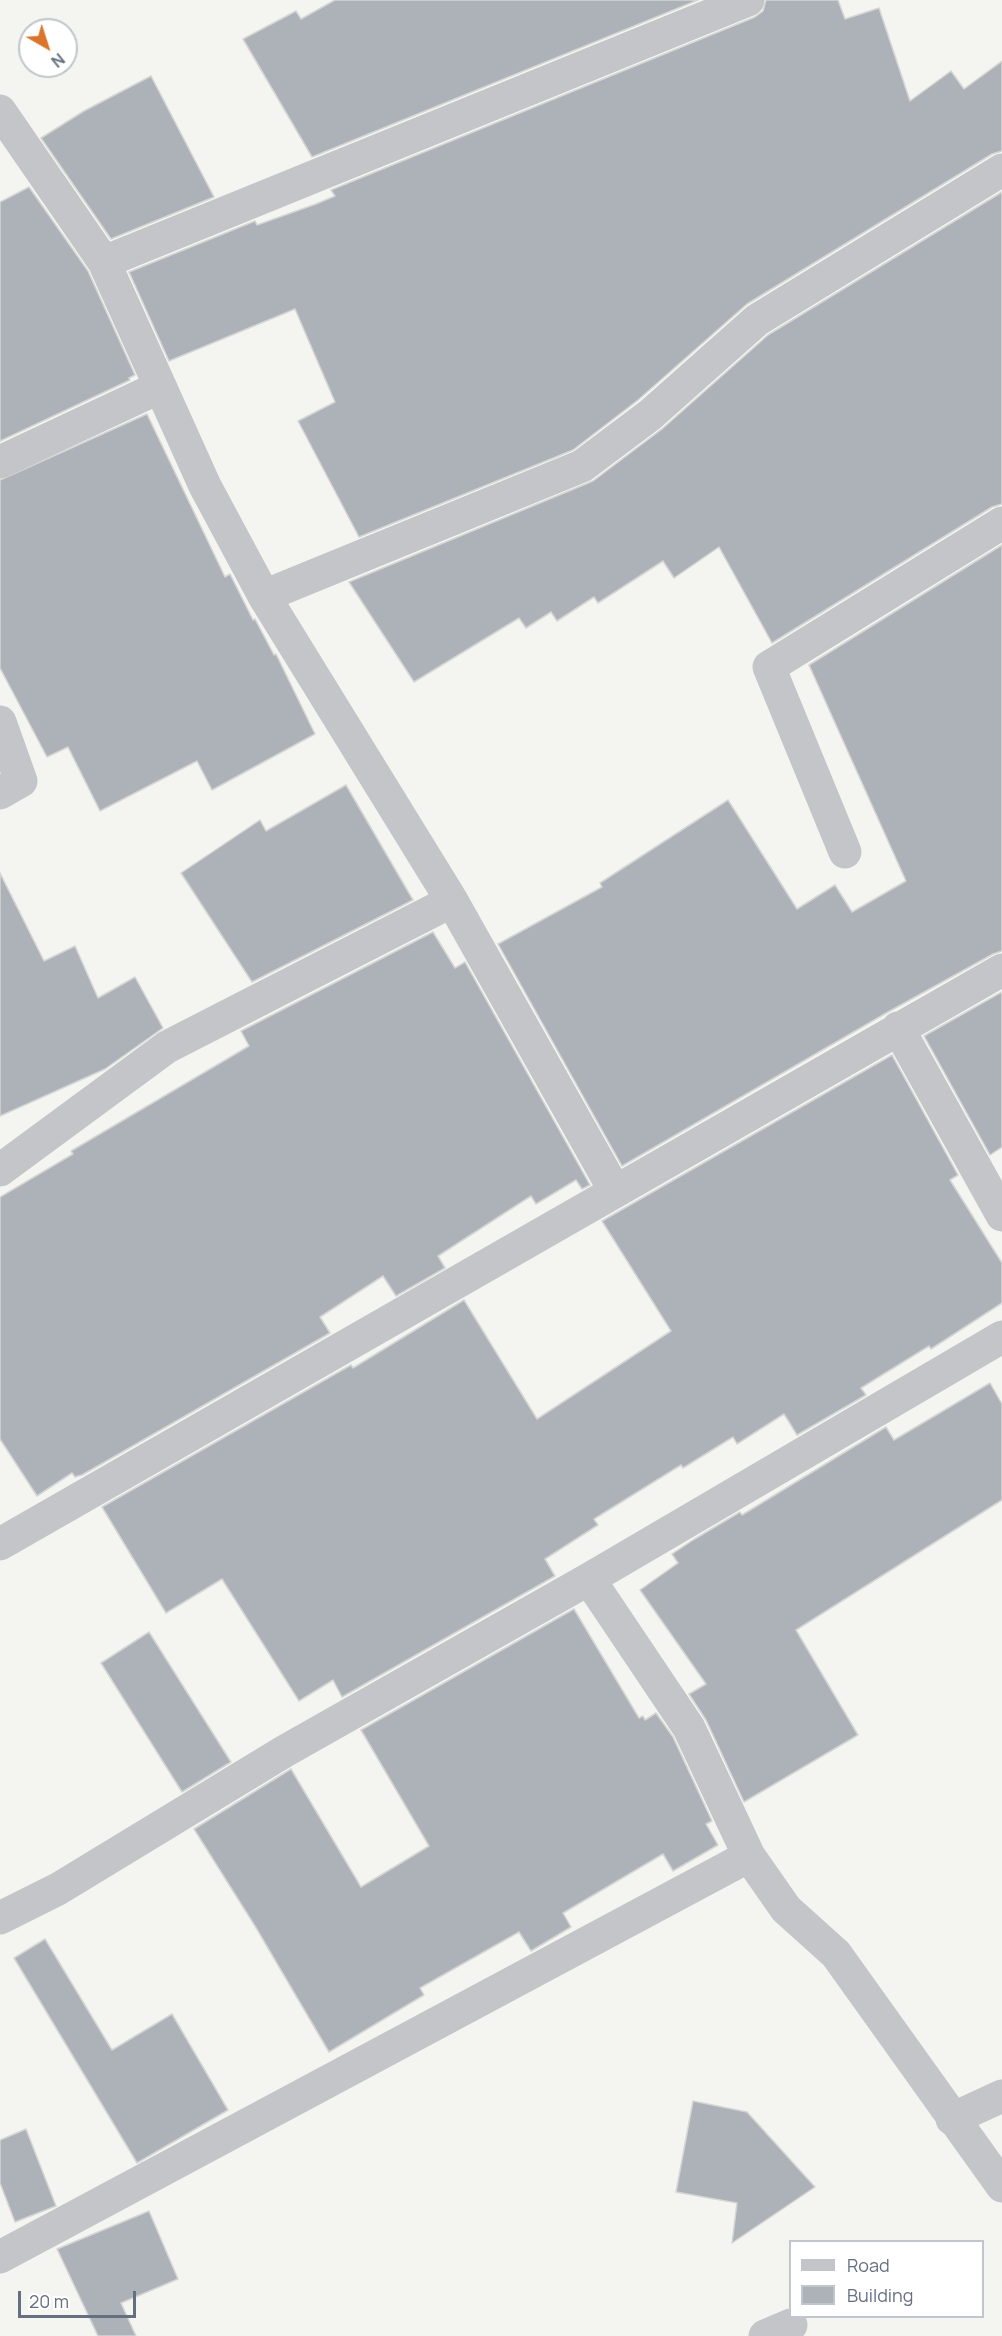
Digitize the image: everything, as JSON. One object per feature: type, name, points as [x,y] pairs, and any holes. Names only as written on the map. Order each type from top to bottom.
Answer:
[{"type":"street","points":[[104,262],[748,0]]},
{"type":"street","points":[[0,111],[104,262],[205,486],[264,596],[452,901],[615,1191]]},
{"type":"street","points":[[264,596],[582,466],[650,415],[758,320],[1002,170]]},
{"type":"street","points":[[0,462],[160,387]]},
{"type":"street","points":[[845,852],[769,668],[1002,523]]},
{"type":"street","points":[[0,722],[21,781],[0,793]]},
{"type":"street","points":[[0,1170],[167,1047],[452,901]]},
{"type":"street","points":[[0,1544],[1002,970]]},
{"type":"street","points":[[898,1028],[1002,1215]]},
{"type":"street","points":[[0,1918],[58,1888],[285,1751],[589,1579],[1002,1337]]},
{"type":"street","points":[[589,1579],[689,1728],[749,1856],[786,1909],[836,1954],[1002,2186]]},
{"type":"street","points":[[0,2257],[749,1856]]},
{"type":"street","points":[[952,2119],[1002,2096]]},
{"type":"building","points":[[335,0],[698,0],[312,157],[243,39],[296,11],[301,19]]},
{"type":"building","points":[[766,0],[838,0],[845,19],[879,8],[910,101],[951,71],[964,89],[1002,61],[1002,151],[992,154],[747,304],[638,400],[573,450],[359,537],[298,421],[335,402],[295,309],[169,361],[129,272],[255,221],[257,225],[316,204],[335,196],[331,190],[755,17],[763,11]]},
{"type":"building","points":[[151,76],[214,197],[111,239],[41,138],[84,111]]},
{"type":"building","points":[[29,187],[88,271],[135,375],[129,378],[130,380],[0,441],[0,202]]},
{"type":"building","points":[[1002,192],[1002,504],[992,507],[772,643],[719,547],[674,578],[663,561],[598,603],[594,597],[557,621],[551,612],[526,628],[519,618],[414,682],[349,582],[593,481],[662,429],[768,335]]},
{"type":"building","points":[[147,414],[225,577],[230,574],[253,620],[255,619],[274,655],[276,654],[315,734],[212,790],[197,761],[100,811],[68,747],[47,757],[0,668],[0,480]]},
{"type":"building","points":[[1002,545],[1002,951],[888,1012],[622,1166],[498,944],[602,887],[600,883],[728,800],[797,909],[835,885],[852,912],[906,881],[809,665]]},
{"type":"building","points":[[346,785],[413,900],[252,982],[181,873],[260,820],[266,831]]},
{"type":"building","points":[[0,873],[44,961],[75,946],[98,998],[135,977],[163,1028],[105,1069],[0,1116]]},
{"type":"building","points":[[433,932],[455,968],[465,962],[590,1185],[582,1189],[576,1180],[536,1204],[531,1196],[438,1256],[445,1268],[396,1296],[383,1276],[320,1317],[330,1333],[82,1475],[75,1477],[72,1473],[37,1496],[0,1439],[0,1197],[73,1154],[71,1151],[249,1046],[241,1031]]},
{"type":"building","points":[[1002,992],[1002,1147],[990,1155],[924,1036]]},
{"type":"building","points":[[892,1055],[958,1175],[950,1180],[1002,1263],[1002,1303],[931,1349],[929,1346],[861,1388],[866,1395],[797,1435],[784,1414],[737,1444],[733,1437],[683,1468],[681,1465],[594,1519],[598,1525],[545,1559],[555,1576],[342,1697],[333,1680],[299,1701],[222,1579],[166,1613],[102,1507],[351,1365],[353,1368],[464,1300],[537,1419],[671,1331],[602,1221]]},
{"type":"building","points":[[990,1383],[1002,1404],[1002,1500],[796,1630],[858,1735],[744,1802],[706,1720],[689,1694],[706,1684],[640,1590],[678,1563],[672,1554],[740,1512],[742,1515],[886,1427],[894,1440]]},
{"type":"building","points":[[574,1609],[639,1718],[643,1716],[645,1720],[656,1713],[673,1737],[712,1821],[706,1824],[718,1845],[673,1871],[663,1854],[563,1913],[571,1927],[531,1951],[519,1932],[420,1988],[424,1995],[329,2052],[255,1926],[194,1829],[291,1769],[361,1887],[429,1846],[361,1730]]},
{"type":"building","points":[[149,1632],[231,1762],[182,1792],[101,1663]]},
{"type":"building","points":[[45,1939],[112,2050],[172,2014],[228,2110],[137,2163],[14,1958]]},
{"type":"building","points":[[693,2101],[747,2112],[815,2187],[732,2243],[737,2203],[676,2192]]},
{"type":"building","points":[[26,2129],[56,2206],[15,2222],[0,2183],[0,2140]]},
{"type":"building","points":[[149,2211],[178,2279],[121,2303],[136,2336],[98,2336],[57,2249]]}]
